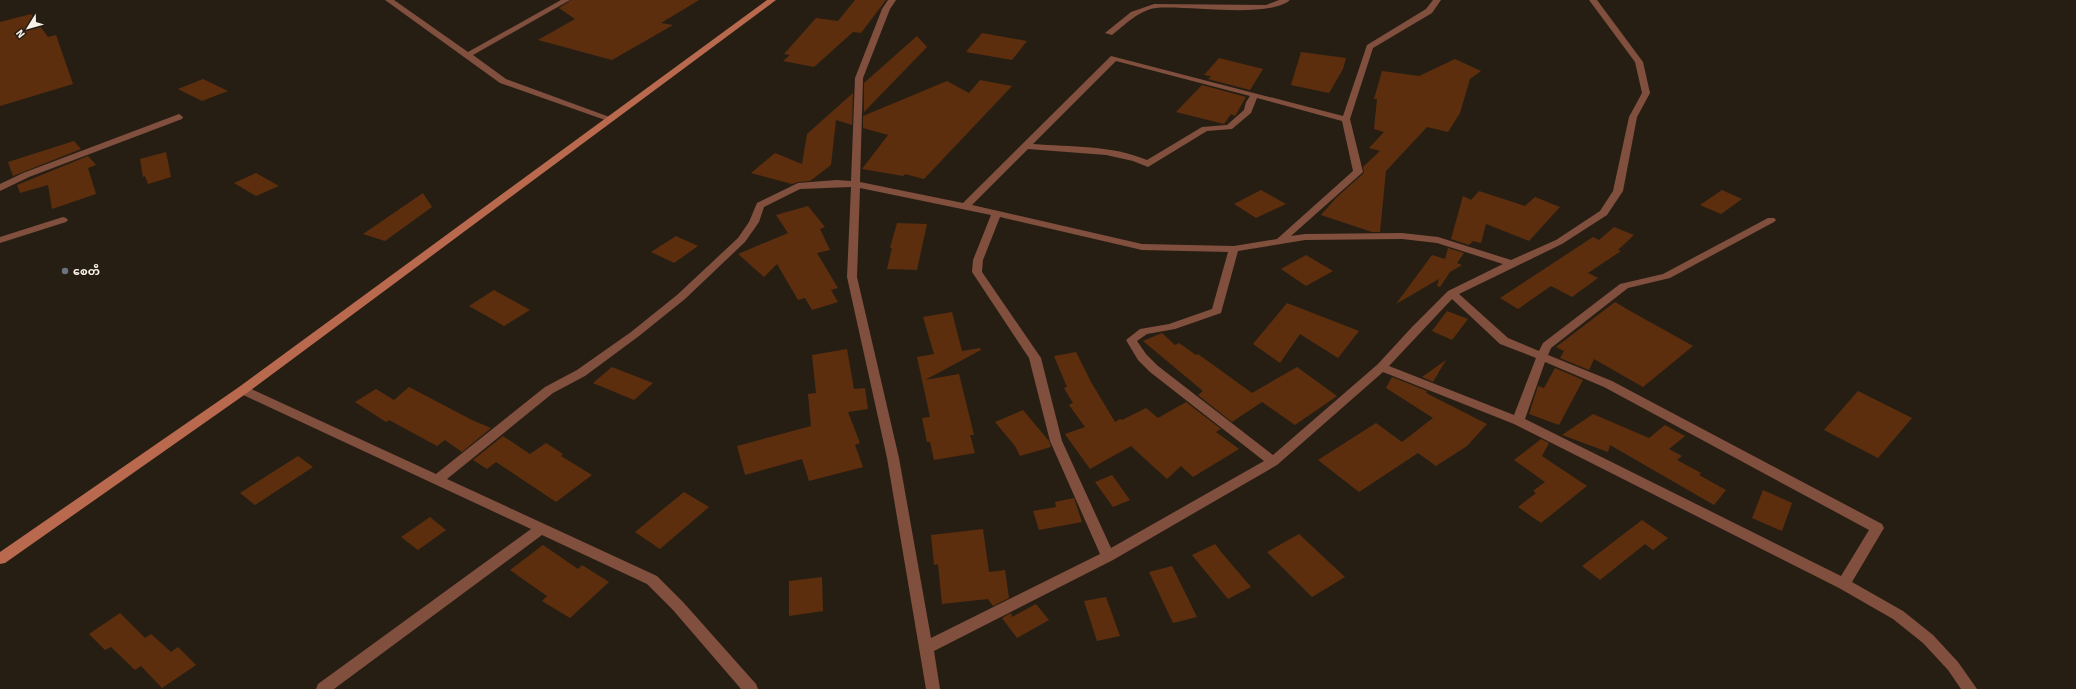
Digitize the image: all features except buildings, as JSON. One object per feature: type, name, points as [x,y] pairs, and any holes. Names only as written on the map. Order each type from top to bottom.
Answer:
[{"type":"main road","points":[[0,559],[243,390],[772,0]]},
{"type":"street","points":[[390,0],[502,81],[611,119]]},
{"type":"street","points":[[468,55],[566,0]]},
{"type":"street","points":[[892,0],[886,9],[859,78],[854,184],[852,277],[893,458],[933,689]]},
{"type":"street","points":[[1109,33],[1134,14],[1154,6],[1267,7],[1286,0]]},
{"type":"street","points":[[1280,241],[1358,172],[1346,119],[1370,47],[1429,11],[1436,0]]},
{"type":"street","points":[[926,648],[1108,556],[1272,462],[1382,368],[1416,329],[1452,293],[1511,263],[1559,242],[1604,213],[1618,191],[1633,117],[1646,94],[1639,62],[1593,0]]},
{"type":"street","points":[[965,206],[1114,58],[1346,119]]},
{"type":"street","points":[[1026,146],[1128,156],[1148,164],[1205,129],[1229,127],[1248,111],[1250,102],[1254,96]]},
{"type":"street","points":[[0,188],[26,175],[179,117]]},
{"type":"street","points":[[437,480],[549,390],[581,373],[635,334],[681,297],[742,240],[754,222],[760,205],[798,186],[837,183],[854,184],[965,206],[1142,247],[1234,249],[1305,237],[1402,236],[1438,240],[1511,263]]},
{"type":"street","points":[[997,213],[978,260],[977,272],[1035,358],[1056,441],[1108,556]]},
{"type":"street","points":[[0,240],[62,220]]},
{"type":"street","points":[[1518,421],[1547,346],[1624,286],[1666,276],[1771,220]]},
{"type":"street","points":[[1234,249],[1217,311],[1171,327],[1144,331],[1131,340],[1142,357],[1154,369],[1272,462]]},
{"type":"street","points":[[1452,293],[1504,340],[1608,384],[1877,528],[1844,584]]},
{"type":"street","points":[[1382,368],[1518,421],[1844,584],[1898,614],[1928,639],[1953,666],[1970,689]]},
{"type":"street","points":[[243,390],[652,580],[684,612],[731,669],[751,689]]},
{"type":"street","points":[[323,689],[541,529]]},
{"type":"place","name":"စေတီ","points":[[65,271]]}]
